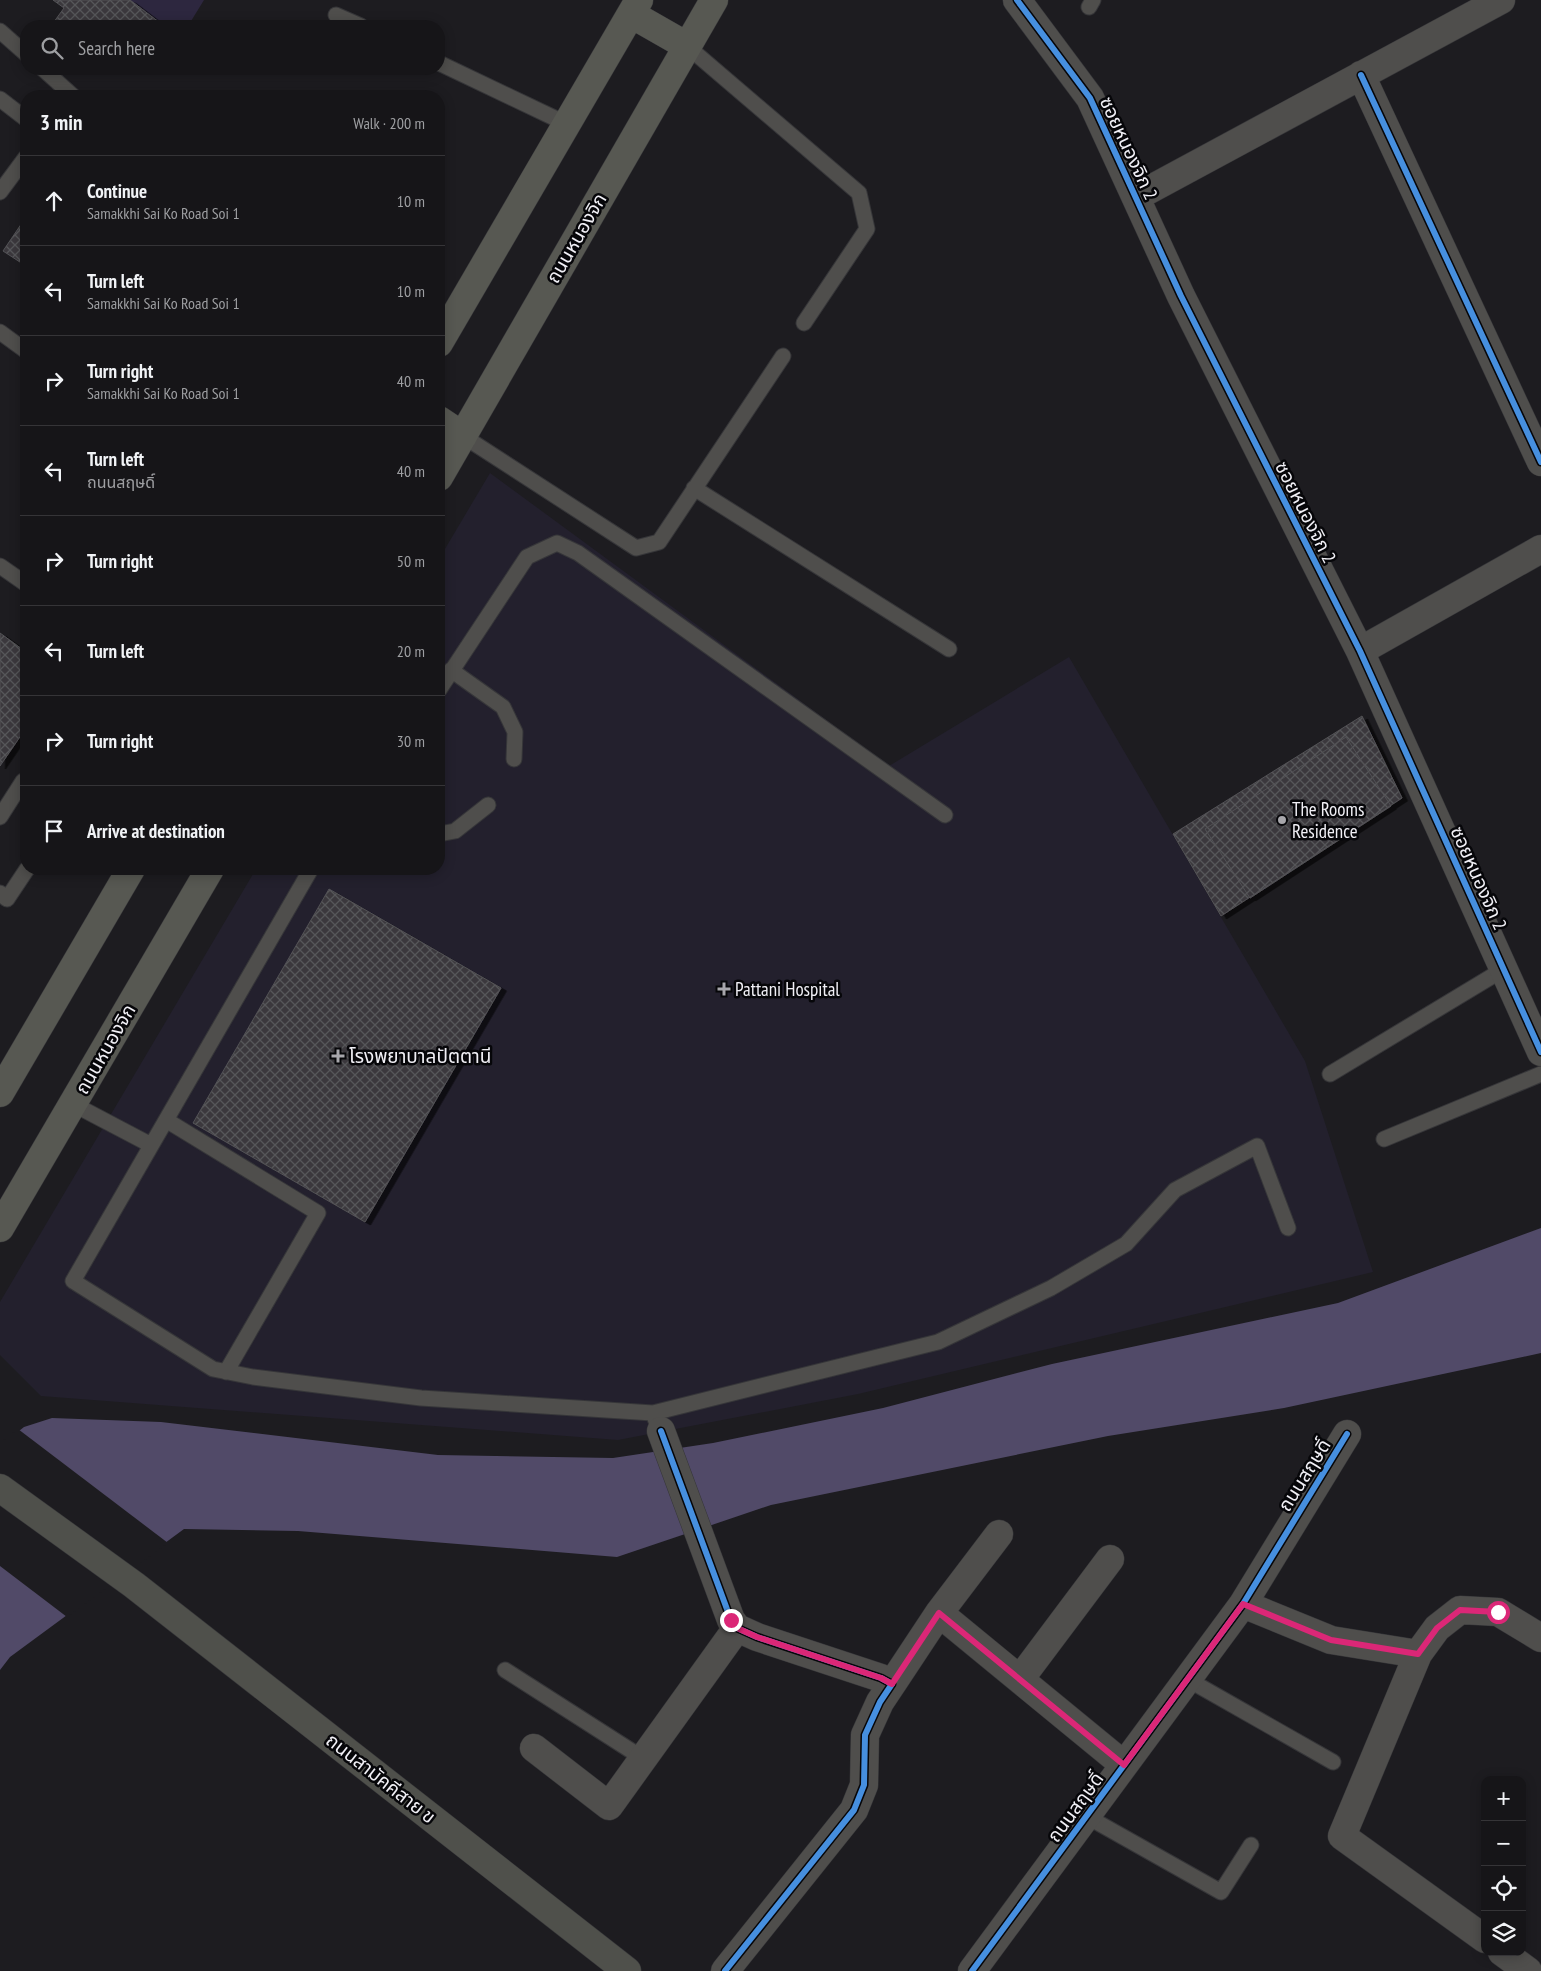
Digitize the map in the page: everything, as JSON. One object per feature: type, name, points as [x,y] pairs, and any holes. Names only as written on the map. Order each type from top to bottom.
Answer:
[{"type":"main road","name":"ถนนหนองจิก","points":[[445,466],[714,0]]},
{"type":"main road","points":[[445,333],[635,7],[688,46]]},
{"type":"main road","points":[[445,424],[462,436]]},
{"type":"main road","points":[[0,1093],[127,875]]},
{"type":"main road","name":"ถนนหนองจิก","points":[[0,1228],[207,875]]},
{"type":"main road","name":"ถนนสามัคคีสาย ข","points":[[0,1488],[134,1585],[627,1971]]},
{"type":"street","name":"ซอยหนองจิก 2","points":[[1017,0],[1090,98],[1186,305],[1360,651],[1541,1052]]},
{"type":"street","points":[[1136,197],[1501,0]]},
{"type":"street","points":[[1361,75],[1541,462]]},
{"type":"street","points":[[1360,651],[1541,549]]},
{"type":"street","points":[[657,1422],[731,1620],[737,1628],[757,1637],[881,1678],[892,1684]]},
{"type":"street","name":"ถนนสฤษดิ์","points":[[972,1971],[1243,1604],[1348,1434]]},
{"type":"street","points":[[725,1971],[854,1810],[864,1785],[865,1735],[880,1702],[939,1613],[999,1534]]},
{"type":"street","points":[[1020,1680],[1110,1559]]},
{"type":"street","points":[[1243,1604],[1331,1640],[1418,1654]]},
{"type":"street","points":[[1481,1937],[1342,1836],[1418,1654],[1437,1628],[1460,1610],[1498,1612],[1541,1638]]},
{"type":"street","points":[[939,1613],[1124,1765]]},
{"type":"street","points":[[534,1748],[609,1806],[737,1628]]},
{"type":"street","points":[[1507,1956],[1528,1971]]},
{"type":"lane","points":[[336,15],[347,20]]},
{"type":"lane","points":[[0,31],[20,49]]},
{"type":"lane","points":[[688,46],[859,193],[867,228],[804,323]]},
{"type":"lane","points":[[445,66],[567,124]]},
{"type":"lane","points":[[50,75],[67,90]]},
{"type":"lane","points":[[0,99],[20,114]]},
{"type":"lane","points":[[0,192],[20,165]]},
{"type":"lane","points":[[0,332],[20,347]]},
{"type":"lane","points":[[462,436],[636,548],[660,542],[783,356]]},
{"type":"lane","points":[[694,488],[948,649]]},
{"type":"lane","points":[[445,680],[528,557],[557,543],[578,553],[945,815]]},
{"type":"lane","points":[[0,566],[20,580]]},
{"type":"lane","points":[[451,670],[503,707],[515,732],[514,760]]},
{"type":"lane","points":[[0,817],[20,786]]},
{"type":"lane","points":[[445,832],[455,830],[488,805]]},
{"type":"lane","points":[[0,893],[7,899],[23,875]]},
{"type":"lane","points":[[308,875],[73,1281],[213,1369],[253,1378],[421,1398],[657,1422],[938,1342],[1051,1288],[1126,1244],[1175,1190],[1257,1146],[1288,1228]]},
{"type":"lane","points":[[1330,1074],[1504,969]]},
{"type":"lane","points":[[1384,1139],[1541,1074]]},
{"type":"lane","points":[[73,1104],[151,1145]]},
{"type":"lane","points":[[166,1120],[318,1213],[226,1372]]},
{"type":"lane","points":[[505,1670],[644,1759]]},
{"type":"lane","points":[[1187,1679],[1333,1762]]},
{"type":"lane","points":[[1086,1816],[1221,1892],[1251,1845]]},
{"type":"shaded area","points":[[130,0],[204,0],[192,20],[156,20]]},
{"type":"shaded area","name":"Pattani Hospital","points":[[490,473],[889,766],[1069,657],[1305,1061],[1373,1272],[858,1394],[618,1440],[41,1396],[0,1355],[0,1302],[252,875],[445,875],[445,549]]},
{"type":"shaded area","points":[[1541,1228],[1541,1353],[1284,1408],[1108,1436],[771,1505],[617,1557],[298,1531],[184,1529],[10,1657],[0,1670],[0,1446],[24,1427],[52,1418],[161,1422],[438,1455],[613,1458],[713,1443],[883,1408],[1052,1364],[1338,1303]]},
{"type":"pier","points":[[18,1429],[168,1543],[67,1617],[0,1566],[0,1443]]},
{"type":"building","points":[[53,0],[130,0],[156,20],[55,20],[64,8]]},
{"type":"building","points":[[20,226],[20,262],[3,251]]},
{"type":"building","points":[[0,633],[20,648],[20,737],[0,766]]},
{"type":"building","name":"The Rooms Residence","points":[[1362,716],[1402,798],[1221,916],[1173,834]]},
{"type":"building","name":"The Rooms Residence","points":[[1346,737],[1391,806],[1250,898],[1205,829]]},
{"type":"building","points":[[329,889],[501,988],[365,1222],[193,1123]]},
{"type":"cycle path","points":[[1017,0],[1090,98],[1181,296],[1360,651],[1541,1052]]},
{"type":"cycle path","points":[[1361,75],[1541,462]]},
{"type":"cycle path","points":[[661,1431],[731,1620],[737,1628],[757,1637],[881,1678],[892,1684],[880,1702],[865,1735],[864,1785],[854,1810],[725,1971]]},
{"type":"cycle path","points":[[972,1971],[1243,1604],[1347,1434]]},
{"type":"place","name":"The Rooms Residence","points":[[1282,820]]},
{"type":"place","name":"Pattani Hospital","points":[[724,989]]},
{"type":"place","name":"โรงพยาบาลปัตตานี","points":[[338,1056]]},
{"type":"route","points":[[731,1620],[737,1628],[757,1637],[881,1678],[892,1684],[939,1613],[1124,1765],[1243,1604],[1331,1640],[1418,1654],[1437,1628],[1460,1610],[1498,1612]]}]
